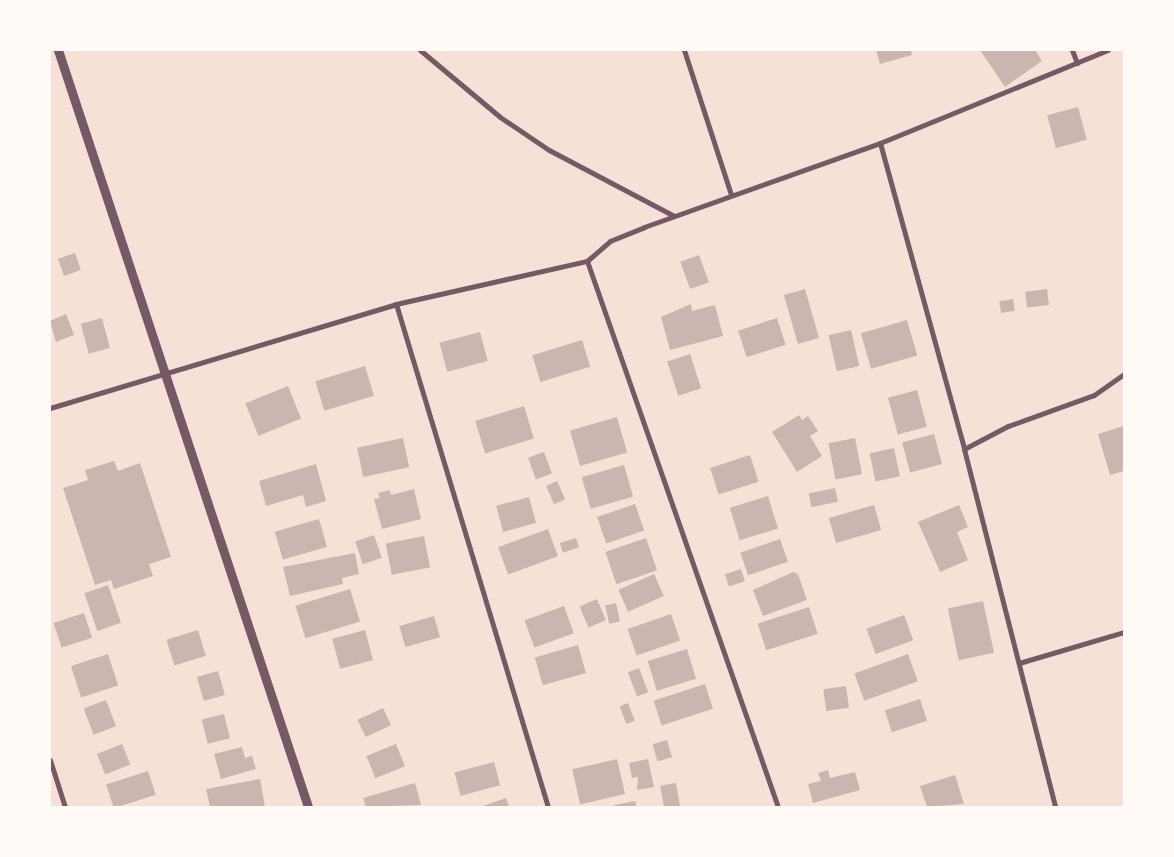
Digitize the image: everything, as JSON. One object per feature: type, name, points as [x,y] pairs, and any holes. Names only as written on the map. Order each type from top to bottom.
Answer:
[{"type":"street","points":[[58,50],[308,807]]},
{"type":"street","points":[[420,50],[500,117],[549,150],[674,216]]},
{"type":"street","points":[[684,50],[731,195]]},
{"type":"street","points":[[1072,50],[1077,62]]},
{"type":"street","points":[[50,408],[165,376],[396,304],[587,260],[610,242],[674,216],[880,143],[1108,50]]},
{"type":"street","points":[[880,143],[964,449],[1020,663],[1055,807]]},
{"type":"street","points":[[587,260],[778,807]]},
{"type":"street","points":[[396,304],[548,807]]},
{"type":"street","points":[[964,449],[1008,426],[1094,395],[1124,374]]},
{"type":"street","points":[[1020,663],[1124,632]]},
{"type":"street","points":[[50,760],[65,807]]},
{"type":"building","points":[[876,50],[911,50],[912,55],[880,64]]},
{"type":"building","points":[[980,50],[1035,50],[1042,61],[1005,87]]},
{"type":"building","points":[[1078,107],[1087,140],[1056,148],[1047,115]]},
{"type":"building","points":[[75,253],[81,270],[64,276],[58,259]]},
{"type":"building","points":[[699,255],[709,282],[690,289],[680,262]]},
{"type":"building","points":[[805,289],[819,338],[798,344],[784,295]]},
{"type":"building","points":[[1047,289],[1049,305],[1027,308],[1025,292]]},
{"type":"building","points":[[1013,299],[1015,311],[1001,313],[999,301]]},
{"type":"building","points":[[691,304],[692,311],[715,305],[723,336],[670,350],[661,317]]},
{"type":"building","points":[[66,314],[74,335],[56,342],[50,321]]},
{"type":"building","points":[[102,318],[110,348],[89,354],[81,324]]},
{"type":"building","points":[[777,318],[786,345],[747,357],[738,331]]},
{"type":"building","points":[[907,320],[917,356],[871,369],[861,333]]},
{"type":"building","points":[[851,330],[859,366],[837,371],[829,335]]},
{"type":"building","points":[[480,332],[488,361],[447,372],[439,343]]},
{"type":"building","points":[[582,340],[590,367],[540,382],[532,355]]},
{"type":"building","points":[[690,354],[701,388],[678,396],[667,361]]},
{"type":"building","points":[[365,366],[374,396],[324,411],[315,381]]},
{"type":"building","points":[[288,386],[301,418],[258,436],[245,403]]},
{"type":"building","points":[[917,390],[927,427],[898,434],[888,398]]},
{"type":"building","points":[[524,406],[534,439],[485,453],[475,421]]},
{"type":"building","points":[[799,415],[802,420],[808,416],[818,431],[810,436],[822,456],[797,472],[772,432]]},
{"type":"building","points":[[617,417],[627,453],[580,466],[570,431]]},
{"type":"building","points":[[1124,426],[1124,471],[1110,475],[1098,434]]},
{"type":"building","points":[[934,434],[942,464],[910,472],[902,443]]},
{"type":"building","points":[[403,438],[409,467],[363,477],[357,448]]},
{"type":"building","points":[[855,438],[862,474],[836,479],[828,443]]},
{"type":"building","points":[[894,448],[900,476],[876,482],[870,453]]},
{"type":"building","points":[[544,452],[552,474],[536,479],[528,458]]},
{"type":"building","points":[[750,455],[759,482],[719,495],[710,468]]},
{"type":"building","points":[[114,461],[118,471],[140,463],[171,557],[149,564],[153,576],[114,589],[111,580],[95,585],[63,488],[88,480],[85,470]]},
{"type":"building","points":[[316,464],[326,501],[306,507],[303,495],[266,506],[259,481]]},
{"type":"building","points":[[624,465],[633,497],[591,509],[582,477]]},
{"type":"building","points":[[557,481],[565,499],[554,504],[546,486]]},
{"type":"building","points":[[835,488],[838,502],[812,507],[809,494]]},
{"type":"building","points":[[414,489],[421,519],[382,529],[374,499],[380,498],[378,493],[390,490],[391,495]]},
{"type":"building","points":[[768,496],[778,529],[740,540],[730,508]]},
{"type":"building","points":[[529,497],[536,523],[503,532],[496,506]]},
{"type":"building","points":[[635,504],[644,530],[606,543],[597,517]]},
{"type":"building","points":[[874,505],[881,530],[836,543],[829,518]]},
{"type":"building","points":[[959,505],[968,527],[957,532],[968,560],[940,572],[918,522]]},
{"type":"building","points":[[319,519],[327,547],[283,560],[275,532]]},
{"type":"building","points":[[548,529],[558,556],[508,574],[498,547]]},
{"type":"building","points":[[374,535],[382,558],[363,564],[355,542]]},
{"type":"building","points":[[424,536],[430,567],[392,575],[386,543]]},
{"type":"building","points":[[576,538],[579,548],[563,553],[560,543]]},
{"type":"building","points":[[646,538],[657,570],[616,584],[605,552]]},
{"type":"building","points":[[780,539],[788,562],[748,575],[740,553]]},
{"type":"building","points":[[355,553],[359,574],[342,578],[343,584],[290,596],[283,567]]},
{"type":"building","points":[[741,569],[745,581],[729,587],[725,574]]},
{"type":"building","points":[[793,572],[798,574],[807,600],[763,616],[753,590]]},
{"type":"building","points":[[654,574],[664,596],[628,612],[618,590]]},
{"type":"building","points":[[108,585],[121,623],[97,631],[84,593]]},
{"type":"building","points":[[350,589],[360,622],[305,638],[295,606]]},
{"type":"building","points":[[597,599],[606,620],[588,628],[580,606]]},
{"type":"building","points":[[983,601],[994,653],[959,660],[948,608]]},
{"type":"building","points":[[616,603],[620,622],[609,624],[605,605]]},
{"type":"building","points":[[564,606],[574,633],[534,648],[525,620]]},
{"type":"building","points":[[809,607],[818,634],[766,650],[758,624]]},
{"type":"building","points":[[84,613],[92,638],[62,648],[54,623]]},
{"type":"building","points":[[671,614],[680,640],[637,655],[628,629]]},
{"type":"building","points":[[904,615],[913,640],[876,654],[866,629]]},
{"type":"building","points":[[434,616],[440,637],[405,647],[399,626]]},
{"type":"building","points":[[198,630],[206,656],[174,665],[166,640]]},
{"type":"building","points":[[365,630],[373,660],[340,669],[332,639]]},
{"type":"building","points":[[578,645],[586,673],[543,685],[535,657]]},
{"type":"building","points":[[687,649],[696,679],[657,691],[648,661]]},
{"type":"building","points":[[108,654],[118,685],[81,697],[71,666]]},
{"type":"building","points":[[908,654],[918,681],[864,701],[854,673]]},
{"type":"building","points":[[639,668],[648,692],[637,697],[628,672]]},
{"type":"building","points":[[218,671],[225,695],[204,701],[197,677]]},
{"type":"building","points":[[705,684],[713,709],[662,725],[654,701]]},
{"type":"building","points":[[846,686],[849,708],[826,711],[823,689]]},
{"type":"building","points":[[920,699],[927,721],[892,732],[885,710]]},
{"type":"building","points":[[106,700],[116,726],[94,735],[84,709]]},
{"type":"building","points":[[628,703],[635,721],[626,724],[620,706]]},
{"type":"building","points":[[383,708],[391,725],[366,737],[358,720]]},
{"type":"building","points":[[224,714],[230,738],[208,744],[202,720]]},
{"type":"building","points":[[667,740],[672,757],[658,761],[653,744]]},
{"type":"building","points":[[122,744],[130,764],[105,775],[97,754]]},
{"type":"building","points":[[396,744],[405,766],[375,778],[366,756]]},
{"type":"building","points":[[242,747],[245,758],[252,756],[256,769],[221,779],[214,754]]},
{"type":"building","points":[[617,759],[625,794],[580,804],[572,769]]},
{"type":"building","points":[[648,759],[654,787],[637,790],[638,777],[632,778],[629,763]]},
{"type":"building","points":[[494,762],[500,785],[461,796],[454,773]]},
{"type":"building","points":[[828,770],[830,778],[855,772],[860,790],[813,803],[808,784],[821,781],[818,773]]},
{"type":"building","points":[[148,771],[156,795],[113,807],[106,785]]},
{"type":"building","points":[[955,775],[964,804],[927,807],[920,786]]},
{"type":"building","points":[[260,779],[265,807],[210,807],[206,789]]},
{"type":"building","points":[[415,783],[421,805],[366,807],[363,798]]},
{"type":"building","points":[[676,783],[680,806],[664,807],[660,786]]},
{"type":"building","points":[[506,798],[509,807],[480,807]]},
{"type":"building","points":[[635,801],[637,807],[614,807],[614,805]]}]
